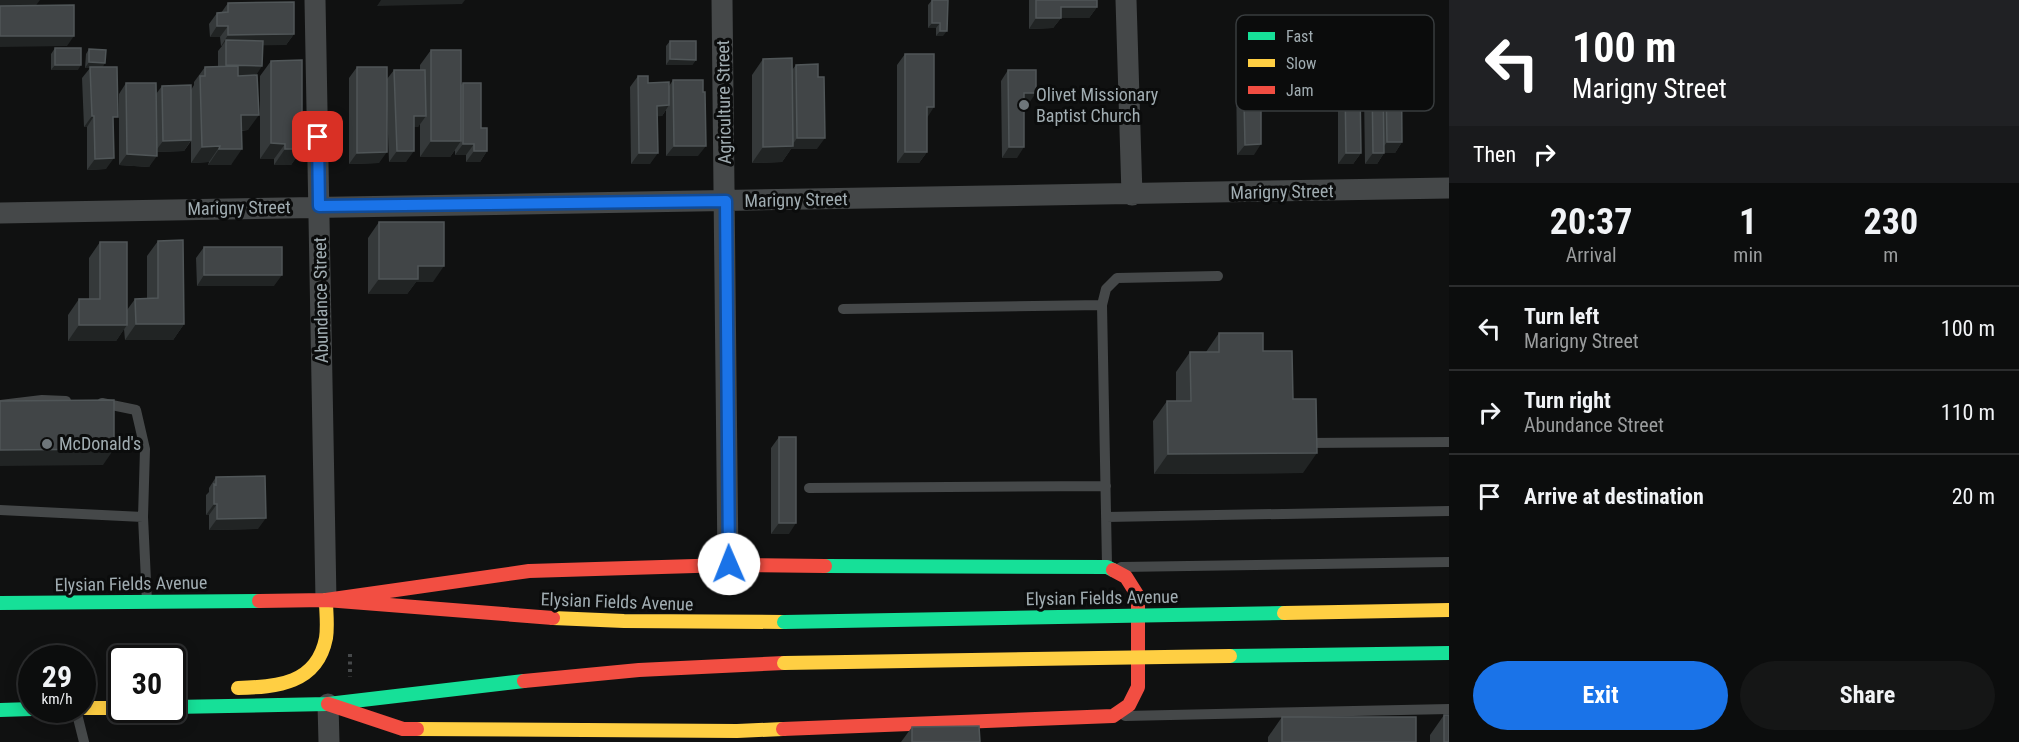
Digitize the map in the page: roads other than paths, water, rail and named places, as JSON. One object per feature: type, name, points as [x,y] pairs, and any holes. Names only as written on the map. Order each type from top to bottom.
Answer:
[{"type":"main road","points":[[228,688],[282,684],[306,676],[318,662],[326,638],[326,600],[529,571],[729,564],[1107,567],[1126,577],[1138,596],[1138,687],[1129,705],[1113,716],[737,736],[562,736],[403,729],[328,704]]},
{"type":"main road","name":"Elysian Fields Avenue","points":[[0,603],[326,600],[549,618],[702,623],[1449,610]]},
{"type":"main road","points":[[186,705],[328,704],[557,677],[639,670],[784,663],[1449,653]]},
{"type":"main road","points":[[186,699],[198,693]]},
{"type":"main road","points":[[0,710],[18,709]]},
{"type":"street","name":"Abundance Street","points":[[315,0],[326,600]]},
{"type":"street","name":"Agriculture Street","points":[[722,0],[729,564]]},
{"type":"street","points":[[1126,0],[1132,195]]},
{"type":"street","name":"Marigny Street","points":[[0,213],[1449,188]]},
{"type":"street","points":[[328,704],[329,742]]},
{"type":"lane","points":[[1218,276],[1117,278],[1106,289],[1102,305],[1107,567],[1449,562]]},
{"type":"lane","points":[[843,309],[1102,305]]},
{"type":"lane","points":[[0,405],[42,400],[108,403],[136,410],[145,449],[143,517],[147,602]]},
{"type":"lane","points":[[1303,443],[1449,442]]},
{"type":"lane","points":[[809,488],[1106,486]]},
{"type":"lane","points":[[0,510],[143,517]]},
{"type":"lane","points":[[1106,517],[1449,511]]},
{"type":"lane","points":[[1113,716],[1449,710]]},
{"type":"lane","points":[[79,723],[84,742]]},
{"type":"place","name":"Olivet Missionary Baptist Church","points":[[1024,105]]},
{"type":"place","name":"McDonald's","points":[[47,444]]}]
